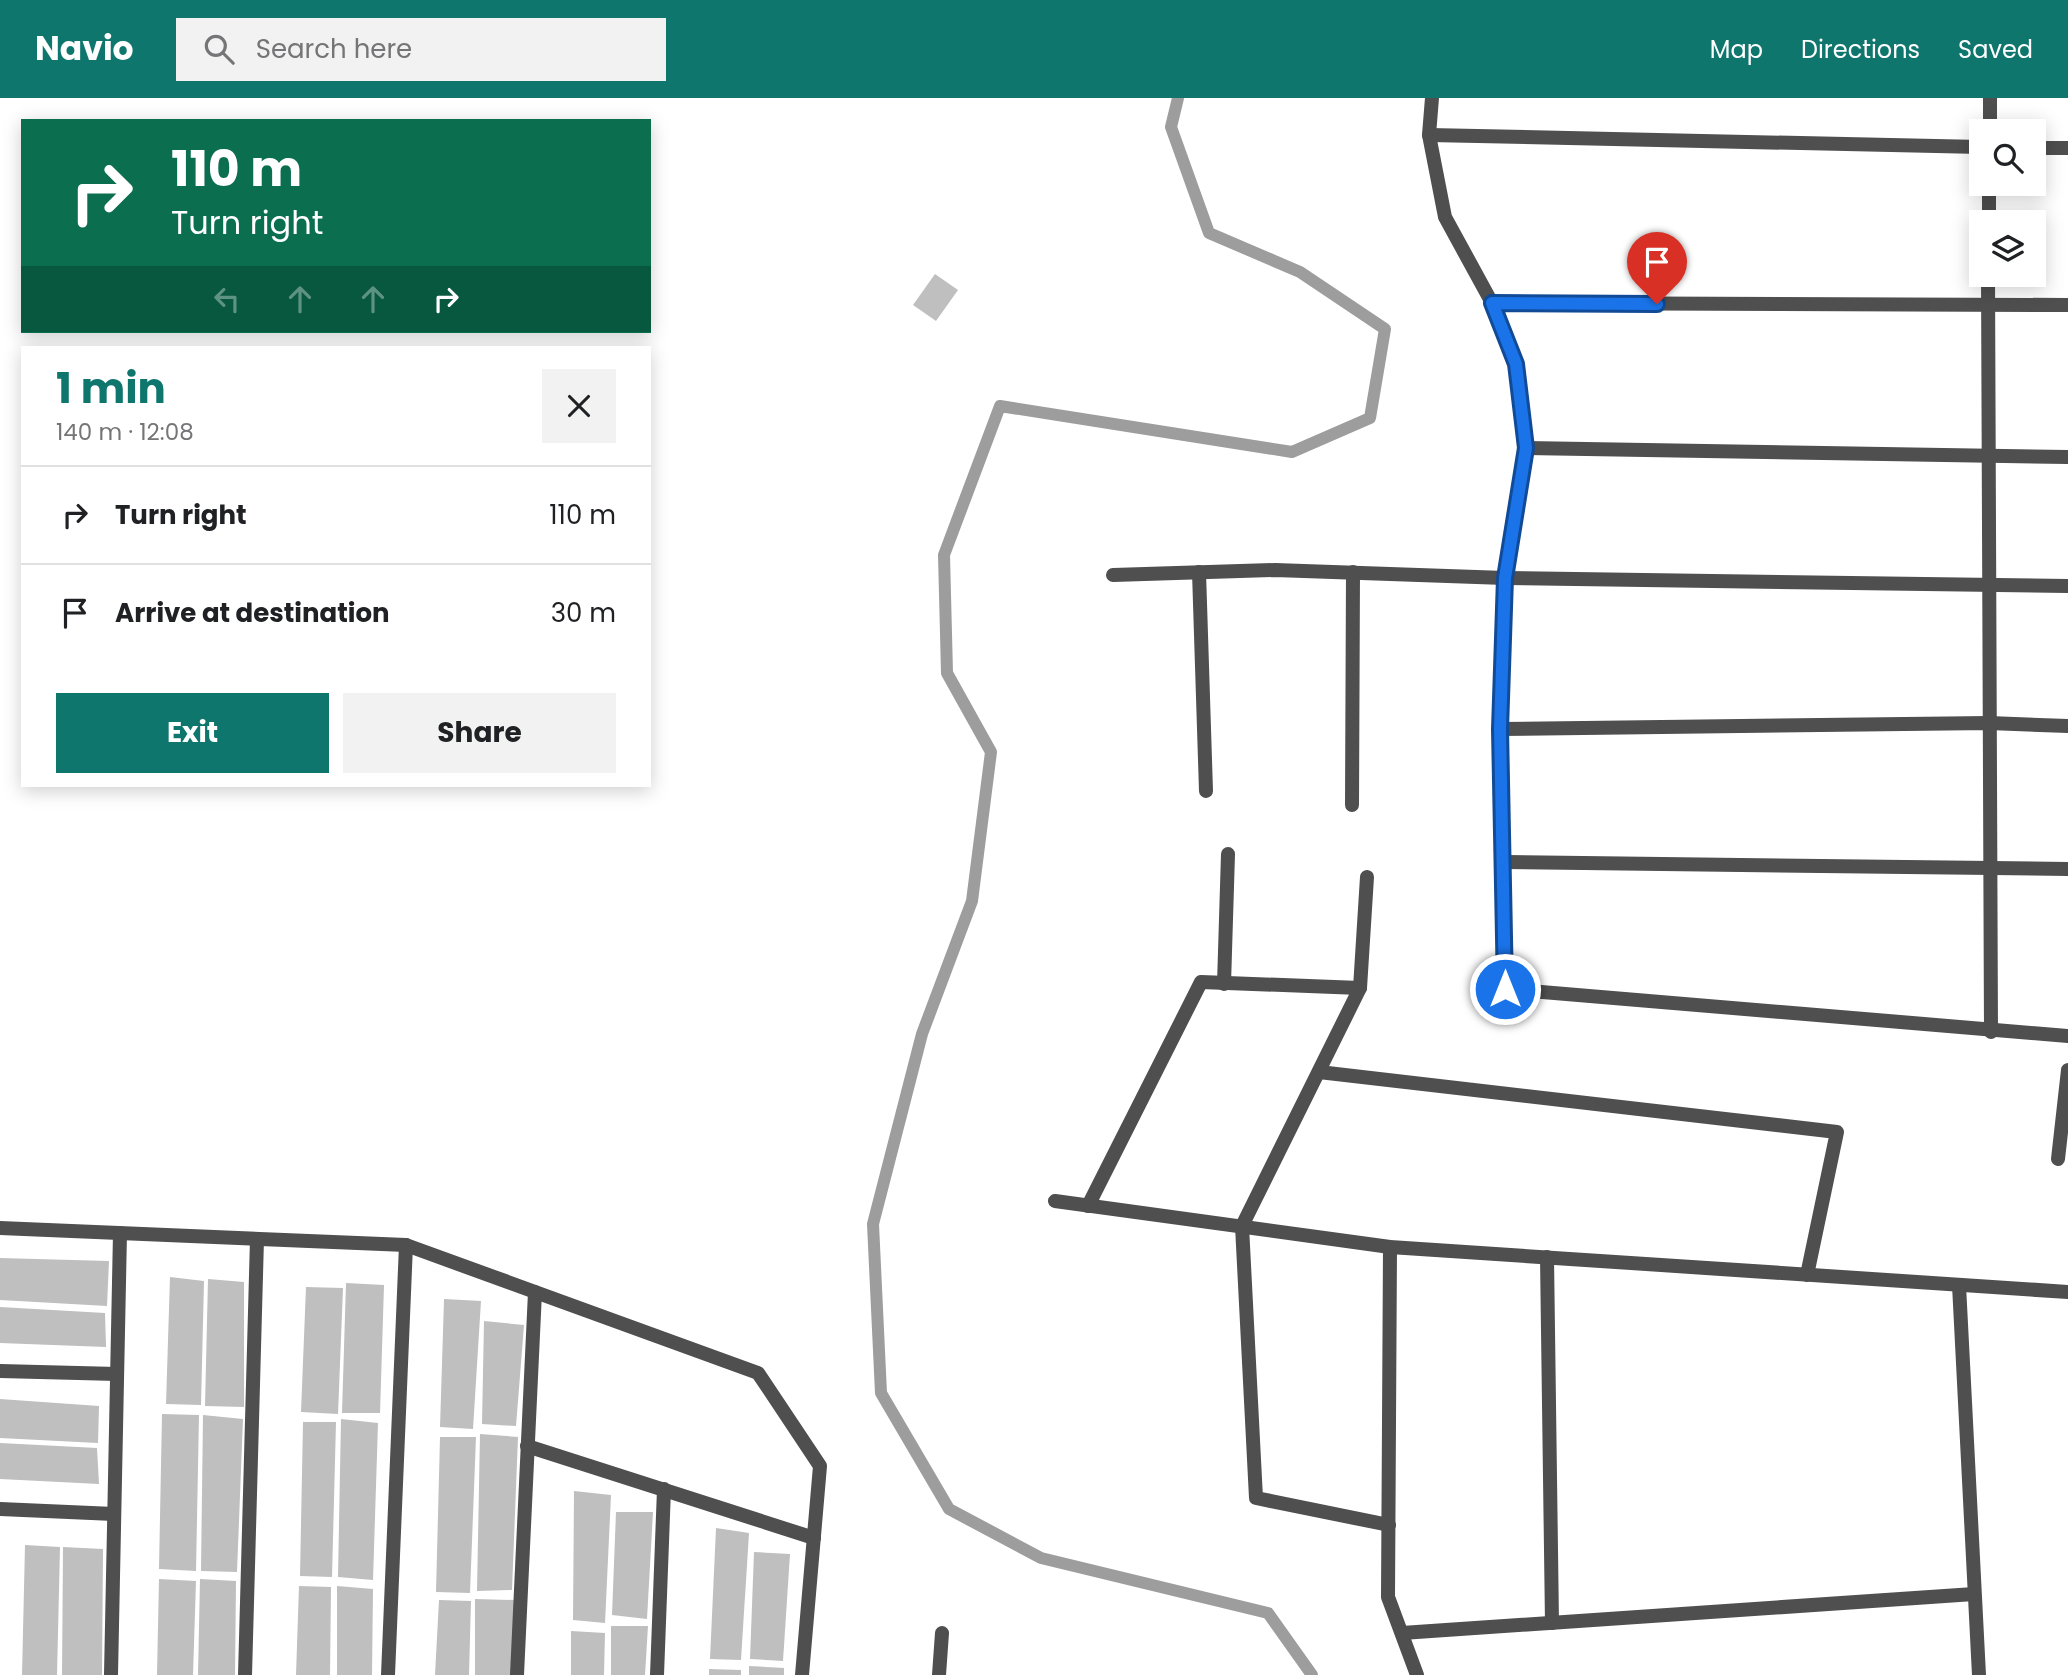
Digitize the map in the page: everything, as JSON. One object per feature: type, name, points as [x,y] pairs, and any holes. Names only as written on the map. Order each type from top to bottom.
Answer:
[{"type":"street","points":[[1432,98],[1429,135],[1445,217],[1492,303],[1516,364],[1526,448],[1505,578],[1500,729],[1505,862],[1505,989],[1991,1032],[2068,1036]]},
{"type":"street","points":[[1990,98],[1990,119]]},
{"type":"street","points":[[1429,135],[1969,147]]},
{"type":"street","points":[[2046,148],[2068,148]]},
{"type":"street","points":[[1988,287],[1991,1032]]},
{"type":"street","points":[[1492,303],[1987,307],[2068,305]]},
{"type":"street","points":[[1526,448],[2068,457]]},
{"type":"street","points":[[1114,575],[1275,570],[1505,578],[2068,586]]},
{"type":"street","points":[[1199,572],[1206,791]]},
{"type":"street","points":[[1352,805],[1353,572]]},
{"type":"street","points":[[1500,729],[1989,723],[2068,726]]},
{"type":"street","points":[[1224,984],[1228,855]]},
{"type":"street","points":[[1505,862],[2068,869]]},
{"type":"street","points":[[1367,877],[1360,988],[1242,1226],[1256,1498],[1389,1525]]},
{"type":"street","points":[[1088,1206],[1202,982],[1360,988]]},
{"type":"street","points":[[2058,1159],[2068,1070]]},
{"type":"street","points":[[1319,1072],[1836,1132],[1807,1275]]},
{"type":"street","points":[[1055,1201],[1390,1247],[2068,1292]]},
{"type":"street","points":[[0,1228],[406,1245],[758,1373],[820,1466],[803,1675]]},
{"type":"street","points":[[111,1675],[120,1233]]},
{"type":"street","points":[[245,1675],[257,1239]]},
{"type":"street","points":[[388,1675],[406,1245]]},
{"type":"street","points":[[1390,1247],[1388,1597],[1417,1675]]},
{"type":"street","points":[[1547,1257],[1552,1623]]},
{"type":"street","points":[[1959,1285],[1979,1675]]},
{"type":"street","points":[[517,1675],[535,1292]]},
{"type":"street","points":[[0,1371],[117,1374]]},
{"type":"street","points":[[527,1446],[814,1538]]},
{"type":"street","points":[[657,1675],[664,1489]]},
{"type":"street","points":[[0,1509],[114,1514]]},
{"type":"street","points":[[1402,1633],[1974,1594]]},
{"type":"street","points":[[939,1675],[942,1633]]},
{"type":"building","points":[[935,274],[958,290],[936,321],[913,305]]},
{"type":"building","points":[[0,1258],[109,1261],[107,1306],[0,1300]]},
{"type":"building","points":[[170,1277],[204,1281],[201,1405],[166,1404]]},
{"type":"building","points":[[208,1279],[244,1282],[244,1407],[205,1406]]},
{"type":"building","points":[[346,1283],[384,1285],[380,1413],[342,1413]]},
{"type":"building","points":[[306,1287],[343,1288],[338,1414],[301,1412]]},
{"type":"building","points":[[444,1299],[481,1301],[473,1429],[440,1427]]},
{"type":"building","points":[[0,1307],[105,1313],[106,1347],[0,1343]]},
{"type":"building","points":[[484,1321],[524,1325],[516,1426],[482,1424]]},
{"type":"building","points":[[0,1399],[99,1406],[98,1443],[0,1438]]},
{"type":"building","points":[[162,1414],[199,1415],[196,1571],[159,1569]]},
{"type":"building","points":[[203,1415],[243,1419],[237,1572],[201,1571]]},
{"type":"building","points":[[341,1419],[378,1423],[373,1580],[338,1577]]},
{"type":"building","points":[[303,1422],[336,1422],[332,1577],[300,1576]]},
{"type":"building","points":[[480,1434],[518,1437],[512,1590],[477,1591]]},
{"type":"building","points":[[440,1437],[476,1437],[470,1593],[436,1592]]},
{"type":"building","points":[[0,1443],[97,1448],[99,1484],[0,1479]]},
{"type":"building","points":[[574,1491],[611,1495],[605,1623],[573,1620]]},
{"type":"building","points":[[616,1512],[653,1512],[647,1619],[612,1615]]},
{"type":"building","points":[[716,1528],[749,1533],[741,1660],[710,1659]]},
{"type":"building","points":[[25,1545],[60,1547],[57,1675],[22,1675]]},
{"type":"building","points":[[63,1547],[103,1549],[102,1675],[62,1675]]},
{"type":"building","points":[[754,1552],[790,1554],[783,1661],[750,1659]]},
{"type":"building","points":[[159,1579],[196,1581],[193,1675],[157,1675]]},
{"type":"building","points":[[200,1579],[236,1581],[235,1675],[198,1675]]},
{"type":"building","points":[[299,1586],[331,1587],[330,1675],[296,1675]]},
{"type":"building","points":[[337,1586],[373,1589],[372,1675],[337,1675]]},
{"type":"building","points":[[475,1599],[515,1600],[511,1675],[475,1675]]},
{"type":"building","points":[[439,1600],[471,1601],[469,1675],[435,1675]]},
{"type":"building","points":[[611,1626],[648,1626],[645,1675],[611,1675]]},
{"type":"building","points":[[571,1631],[605,1633],[604,1675],[571,1675]]},
{"type":"building","points":[[749,1666],[784,1668],[784,1675],[749,1675]]},
{"type":"building","points":[[709,1669],[741,1670],[741,1675],[709,1675]]},
{"type":"waterway","points":[[1178,98],[1171,127],[1209,233],[1300,272],[1385,329],[1370,418],[1292,452],[1000,406],[944,555],[947,673],[991,752],[972,901],[922,1034],[873,1224],[881,1393],[949,1509],[1041,1558],[1268,1613],[1312,1675]]},
{"type":"route","points":[[1505,989],[1505,862],[1500,729],[1505,578],[1526,448],[1516,364],[1492,303],[1657,304]]}]
